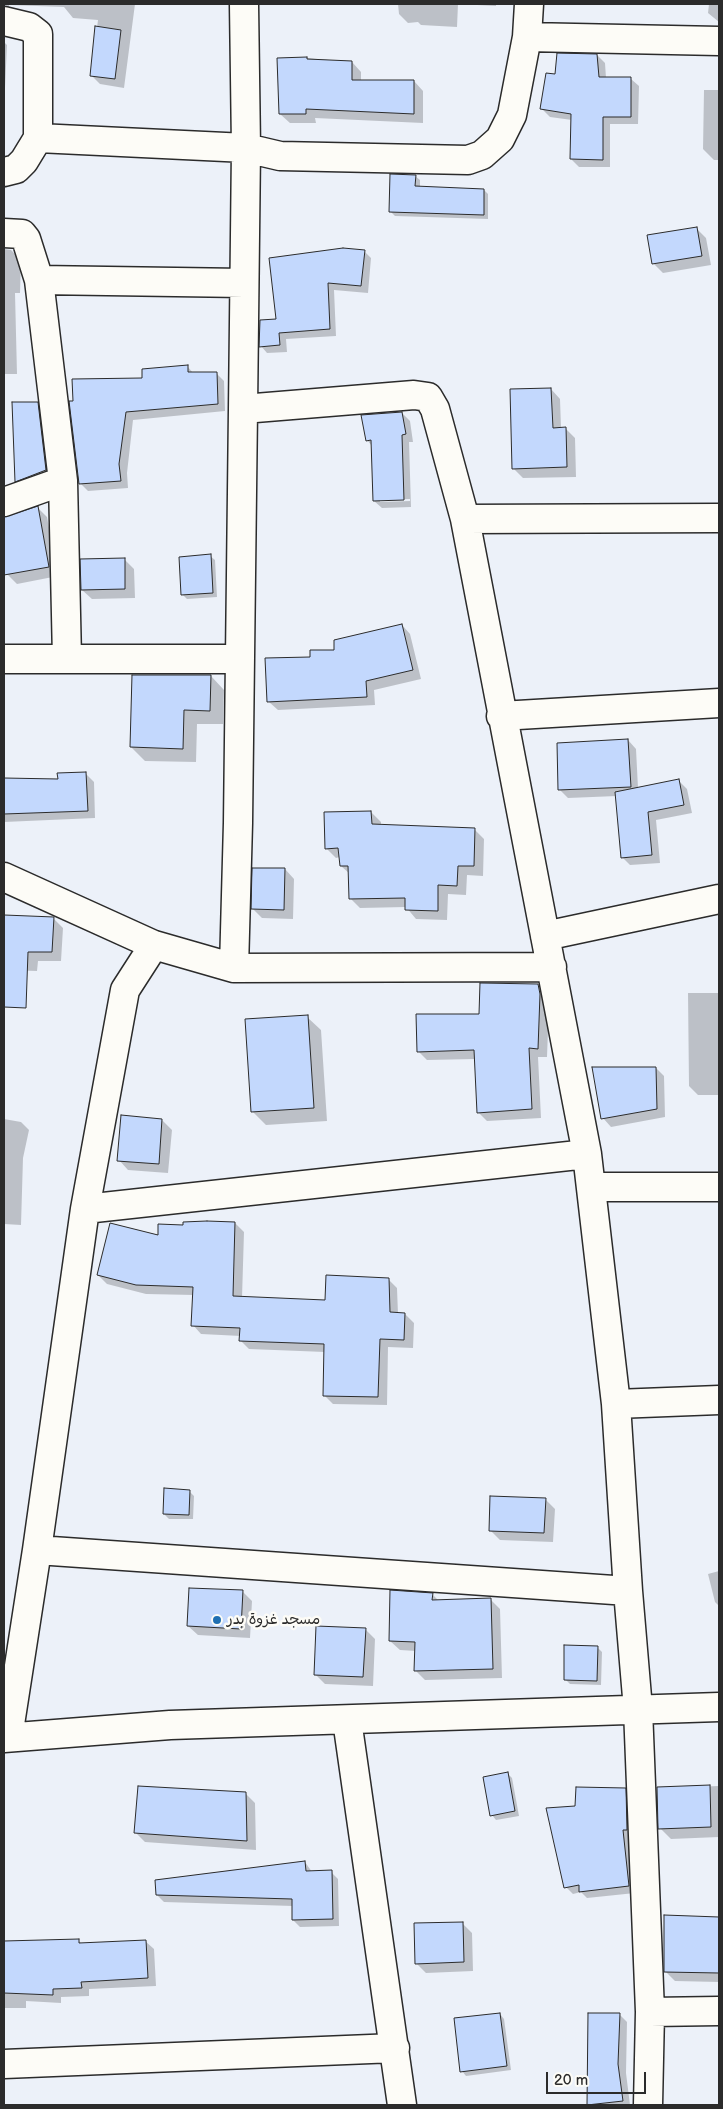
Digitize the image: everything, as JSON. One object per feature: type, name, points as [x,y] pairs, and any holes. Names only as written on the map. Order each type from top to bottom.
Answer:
[{"type":"street","points":[[234,968],[238,823],[238,660],[246,148],[244,4]]},
{"type":"street","points":[[38,138],[246,148],[280,156],[468,160],[482,155],[500,139],[512,115],[528,37],[529,4]]},
{"type":"street","points":[[4,22],[29,28],[38,34],[38,138],[24,161],[16,169],[4,172]]},
{"type":"street","points":[[528,37],[719,41]]},
{"type":"street","points":[[4,233],[22,234],[26,239],[39,280],[63,481],[67,660]]},
{"type":"street","points":[[39,280],[244,283]]},
{"type":"street","points":[[243,409],[414,396],[428,397],[435,409],[465,520],[501,716],[552,967],[587,1154],[591,1187],[616,1404],[638,1709],[650,2012],[648,2105]]},
{"type":"street","points":[[4,502],[63,481]]},
{"type":"street","points":[[465,520],[719,518]]},
{"type":"street","points":[[4,660],[238,660]]},
{"type":"street","points":[[501,716],[719,702]]},
{"type":"street","points":[[4,877],[154,945],[234,968],[552,967]]},
{"type":"street","points":[[545,936],[719,899]]},
{"type":"street","points":[[154,945],[126,990],[85,1209],[37,1550],[6,1737],[170,1725],[719,1707]]},
{"type":"street","points":[[85,1209],[587,1154]]},
{"type":"street","points":[[591,1187],[719,1187]]},
{"type":"street","points":[[616,1404],[719,1400]]},
{"type":"street","points":[[37,1550],[628,1591]]},
{"type":"street","points":[[347,1720],[402,2105]]},
{"type":"street","points":[[650,2012],[719,2011]]},
{"type":"street","points":[[4,2064],[394,2048]]},
{"type":"building","points":[[95,26],[121,30],[115,79],[90,76]]},
{"type":"building","points":[[557,53],[597,54],[599,77],[631,77],[631,117],[603,117],[603,160],[570,159],[571,114],[540,109],[546,73],[555,74]]},
{"type":"building","points":[[307,57],[307,59],[352,61],[352,80],[414,80],[414,114],[306,109],[306,114],[279,114],[277,58]]},
{"type":"building","points":[[390,174],[416,175],[415,186],[484,189],[484,215],[389,212]]},
{"type":"building","points":[[697,227],[702,256],[652,264],[647,235]]},
{"type":"building","points":[[343,248],[365,250],[361,286],[328,283],[330,329],[279,333],[280,345],[259,347],[260,320],[276,319],[269,258]]},
{"type":"building","points":[[188,365],[188,372],[217,372],[218,404],[126,412],[119,464],[121,481],[79,484],[69,401],[73,401],[72,379],[142,378],[142,369]]},
{"type":"building","points":[[551,388],[553,428],[566,427],[567,467],[512,469],[510,389]]},
{"type":"building","points":[[12,402],[38,402],[46,470],[15,482]]},
{"type":"building","points":[[402,412],[406,434],[402,435],[404,500],[373,501],[371,440],[366,441],[361,415]]},
{"type":"building","points":[[38,506],[49,567],[4,575],[4,517]]},
{"type":"building","points":[[211,554],[213,593],[181,595],[179,557]]},
{"type":"building","points":[[125,558],[125,589],[81,590],[80,559]]},
{"type":"building","points":[[402,624],[413,670],[366,681],[367,697],[267,702],[265,658],[310,657],[310,650],[334,650],[334,640]]},
{"type":"building","points":[[132,675],[211,675],[210,711],[184,710],[183,749],[130,747]]},
{"type":"building","points":[[628,739],[631,787],[558,790],[557,743]]},
{"type":"building","points":[[86,772],[88,811],[4,814],[4,778],[58,779],[57,773]]},
{"type":"building","points":[[679,779],[684,805],[648,812],[652,855],[621,858],[615,792]]},
{"type":"building","points":[[371,811],[372,824],[475,828],[474,866],[458,866],[457,886],[438,885],[438,911],[405,910],[405,898],[349,899],[348,866],[340,866],[338,848],[325,849],[324,812]]},
{"type":"building","points":[[252,868],[285,868],[284,910],[251,909]]},
{"type":"building","points":[[4,915],[54,917],[52,952],[28,952],[26,1008],[4,1007]]},
{"type":"building","points":[[480,983],[538,984],[540,994],[538,1049],[529,1048],[532,1109],[477,1113],[474,1050],[417,1052],[416,1014],[479,1014]]},
{"type":"building","points":[[308,1015],[314,1108],[251,1112],[245,1019]]},
{"type":"building","points":[[592,1067],[656,1067],[657,1109],[601,1119]]},
{"type":"building","points":[[121,1115],[162,1119],[159,1164],[117,1161]]},
{"type":"building","points":[[183,1222],[235,1222],[233,1296],[325,1300],[326,1275],[389,1278],[390,1312],[405,1313],[404,1340],[380,1339],[378,1397],[323,1396],[324,1344],[239,1341],[240,1328],[191,1326],[193,1287],[136,1285],[97,1275],[110,1223],[158,1235],[158,1224],[183,1225]]},
{"type":"building","points":[[164,1488],[190,1490],[189,1515],[163,1514]]},
{"type":"building","points":[[490,1496],[546,1498],[544,1533],[489,1531]]},
{"type":"building","points":[[189,1588],[243,1590],[241,1629],[187,1626]]},
{"type":"building","points":[[390,1590],[433,1593],[432,1600],[491,1598],[493,1669],[414,1671],[415,1642],[389,1641]]},
{"type":"building","points":[[316,1626],[366,1628],[363,1677],[314,1675]]},
{"type":"building","points":[[564,1645],[598,1646],[597,1681],[564,1680]]},
{"type":"building","points":[[508,1772],[515,1811],[490,1816],[483,1777]]},
{"type":"building","points":[[710,1785],[711,1827],[658,1829],[657,1787]]},
{"type":"building","points":[[138,1786],[246,1792],[247,1841],[134,1833]]},
{"type":"building","points":[[576,1787],[626,1788],[627,1830],[623,1830],[629,1886],[579,1892],[579,1885],[564,1888],[546,1808],[575,1806]]},
{"type":"building","points":[[305,1861],[306,1871],[332,1870],[333,1919],[292,1920],[292,1899],[156,1895],[155,1880]]},
{"type":"building","points":[[664,1915],[719,1917],[719,1973],[664,1972]]},
{"type":"building","points":[[463,1922],[464,1962],[415,1964],[414,1923]]},
{"type":"building","points":[[79,1939],[79,1943],[146,1940],[148,1978],[81,1982],[82,1988],[53,1989],[53,1995],[4,1993],[4,1941]]},
{"type":"building","points":[[500,2013],[507,2066],[460,2072],[454,2018]]},
{"type":"building","points":[[588,2013],[620,2013],[618,2064],[623,2101],[587,2105]]},
{"type":"place","name":"مسجد غزوة بدر","points":[[217,1620]]}]
